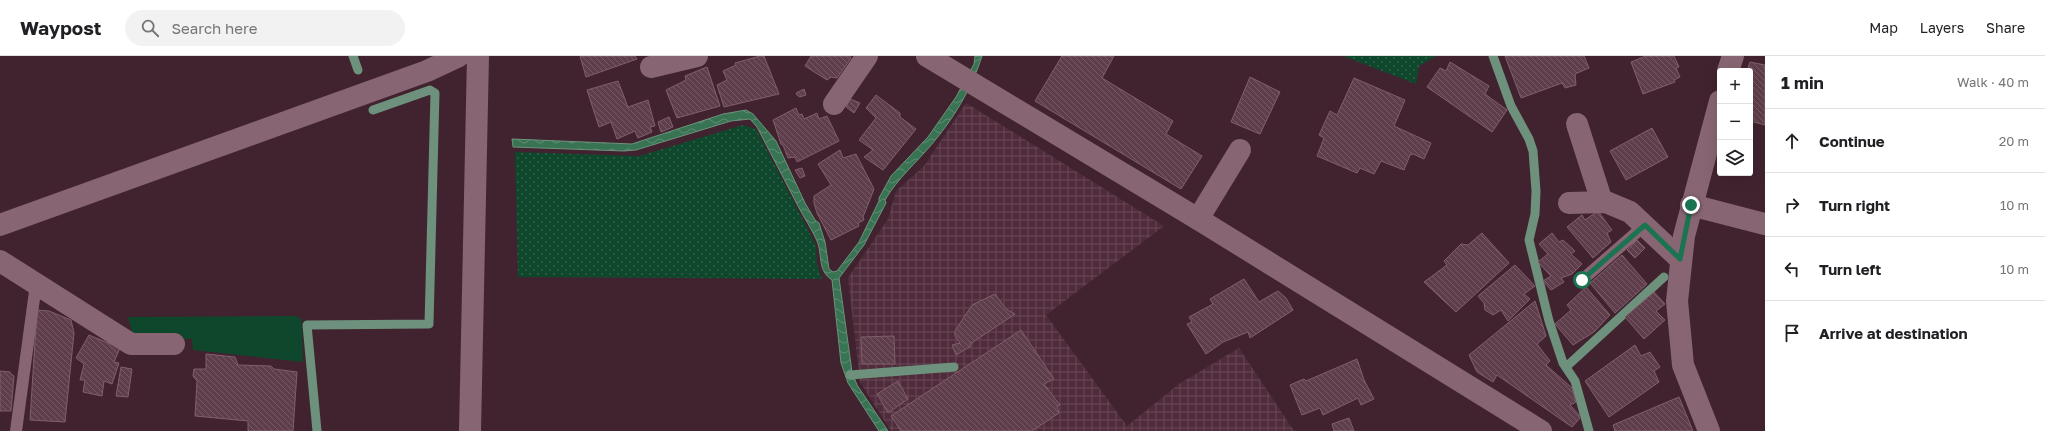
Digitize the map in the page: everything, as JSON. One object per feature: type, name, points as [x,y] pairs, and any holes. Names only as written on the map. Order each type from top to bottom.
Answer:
[{"type":"street","points":[[0,225],[427,71],[460,56]]},
{"type":"street","points":[[470,431],[478,56]]},
{"type":"street","points":[[651,67],[697,56]]},
{"type":"street","points":[[834,104],[867,56]]},
{"type":"street","points":[[927,56],[1198,219],[1541,431]]},
{"type":"street","points":[[1729,68],[1733,56]]},
{"type":"street","points":[[1709,431],[1683,365],[1677,301],[1680,259],[1691,205],[1719,104]]},
{"type":"street","points":[[1577,124],[1602,202]]},
{"type":"street","points":[[1198,219],[1240,150]]},
{"type":"street","points":[[1569,203],[1606,202],[1630,212],[1680,259]]},
{"type":"street","points":[[1691,205],[1765,224]]},
{"type":"street","points":[[0,261],[131,344],[174,344]]},
{"type":"lane","points":[[1582,280],[1645,225]]},
{"type":"lane","points":[[16,431],[36,284]]},
{"type":"shaded area","points":[[1343,56],[1436,56],[1419,66],[1416,84]]},
{"type":"shaded area","points":[[966,103],[1164,226],[1046,315],[1127,426],[1179,384],[1239,348],[1294,431],[891,431],[860,382],[848,278],[888,219],[896,191],[924,166]]},
{"type":"shaded area","points":[[743,125],[756,129],[816,245],[817,264],[822,279],[518,277],[515,152],[639,156]]},
{"type":"shaded area","points":[[296,316],[302,320],[303,362],[193,350],[192,339],[134,339],[128,317]]},
{"type":"water","points":[[975,56],[982,56],[973,80],[962,102],[948,124],[932,144],[890,192],[885,200],[886,203],[864,245],[839,278],[852,372],[857,385],[888,431],[879,431],[848,383],[841,363],[832,280],[827,276],[822,267],[819,247],[813,232],[757,127],[750,119],[731,121],[636,150],[624,151],[513,147],[512,139],[632,144],[723,114],[746,110],[753,114],[776,141],[805,203],[815,220],[819,223],[825,242],[829,269],[833,272],[837,271],[859,242],[891,176],[928,137],[956,97],[974,64]]},
{"type":"building","points":[[580,56],[635,56],[637,59],[586,77]]},
{"type":"building","points":[[764,56],[779,94],[724,107],[717,85],[727,80],[723,71],[736,65],[735,63]]},
{"type":"building","points":[[811,56],[850,56],[851,58],[837,78],[831,77],[827,80],[805,66]]},
{"type":"building","points":[[1062,56],[1114,56],[1102,78],[1173,121],[1166,134],[1202,156],[1181,189],[1035,101]]},
{"type":"building","points":[[1505,56],[1584,56],[1589,68],[1575,74],[1576,85],[1565,88],[1562,83],[1521,98]]},
{"type":"building","points":[[1646,56],[1674,56],[1679,67],[1676,68],[1680,77],[1674,80],[1675,82],[1643,94],[1631,62]]},
{"type":"building","points":[[1450,62],[1489,86],[1485,94],[1507,110],[1492,132],[1427,87],[1440,68],[1446,71]]},
{"type":"building","points":[[1750,62],[1765,65],[1765,125],[1753,122],[1753,68],[1748,68]]},
{"type":"building","points":[[707,67],[720,106],[677,118],[666,90],[686,80],[685,76]]},
{"type":"building","points":[[1250,77],[1280,92],[1260,134],[1231,122]]},
{"type":"building","points":[[1354,78],[1405,100],[1394,126],[1431,143],[1424,159],[1413,154],[1410,155],[1404,170],[1381,161],[1374,174],[1360,168],[1357,173],[1317,156],[1324,138],[1319,135],[1330,111],[1337,115]]},
{"type":"building","points":[[618,81],[628,107],[648,100],[655,126],[650,127],[652,132],[638,138],[635,131],[617,139],[611,122],[599,127],[587,90]]},
{"type":"building","points":[[804,89],[806,95],[800,97],[797,95],[796,93]]},
{"type":"building","points":[[876,95],[900,113],[900,117],[916,129],[883,170],[864,157],[873,150],[859,140],[876,118],[866,108]]},
{"type":"building","points":[[850,99],[860,103],[854,113],[846,107]]},
{"type":"building","points":[[796,108],[799,115],[802,114],[804,119],[817,113],[819,119],[827,116],[839,141],[797,162],[795,157],[788,158],[783,145],[781,144],[773,120]]},
{"type":"building","points":[[669,117],[673,127],[661,132],[658,122]]},
{"type":"building","points":[[1652,128],[1668,157],[1626,180],[1610,151]]},
{"type":"building","points":[[840,150],[843,158],[856,154],[874,189],[863,217],[864,220],[858,223],[859,226],[831,240],[817,213],[814,203],[814,196],[831,185],[818,164]]},
{"type":"building","points":[[802,168],[805,176],[800,178],[795,170]]},
{"type":"building","points":[[1598,211],[1612,230],[1607,233],[1611,242],[1593,258],[1567,227],[1582,215],[1585,220]]},
{"type":"building","points":[[1482,233],[1509,263],[1456,312],[1424,282],[1447,265],[1444,261],[1461,244],[1468,245]]},
{"type":"building","points":[[1552,233],[1559,242],[1563,240],[1575,251],[1571,254],[1582,264],[1572,274],[1561,278],[1564,282],[1551,290],[1543,281],[1551,276],[1538,262],[1548,254],[1539,244]]},
{"type":"building","points":[[1637,240],[1645,248],[1635,258],[1627,250]]},
{"type":"building","points":[[1622,255],[1647,284],[1615,313],[1590,283]]},
{"type":"building","points":[[1515,265],[1535,286],[1524,294],[1530,299],[1508,321],[1501,310],[1493,315],[1485,310],[1484,303],[1478,296]]},
{"type":"building","points":[[1244,279],[1259,302],[1278,291],[1286,298],[1293,310],[1250,338],[1248,332],[1223,342],[1206,354],[1187,324],[1192,322],[1189,317],[1213,304],[1210,299]]},
{"type":"building","points":[[1586,287],[1610,315],[1594,332],[1573,345],[1555,324],[1571,310],[1567,305]]},
{"type":"building","points":[[1654,292],[1665,304],[1656,311],[1665,320],[1644,339],[1625,317]]},
{"type":"building","points":[[995,294],[1006,309],[1015,314],[956,355],[952,345],[960,343],[955,336],[955,331],[972,305]]},
{"type":"building","points":[[1535,301],[1546,336],[1537,344],[1550,361],[1546,365],[1572,388],[1576,402],[1570,405],[1581,417],[1572,427],[1497,375],[1493,382],[1477,372],[1469,355]]},
{"type":"building","points":[[37,310],[49,311],[71,320],[74,333],[65,422],[30,420]]},
{"type":"building","points":[[1021,330],[1054,379],[1044,384],[1060,405],[1057,406],[1059,413],[1032,431],[901,431],[891,416]]},
{"type":"building","points":[[89,335],[120,348],[114,362],[119,363],[112,384],[104,381],[102,396],[83,392],[85,380],[80,380],[84,364],[76,358]]},
{"type":"building","points":[[894,336],[895,364],[862,364],[861,337]]},
{"type":"building","points":[[1635,345],[1641,356],[1650,352],[1660,367],[1654,371],[1659,382],[1609,417],[1585,381]]},
{"type":"building","points":[[206,354],[235,357],[238,365],[271,366],[274,369],[297,372],[293,431],[248,431],[248,421],[195,416],[197,381],[193,376],[194,369],[206,369]]},
{"type":"building","points":[[1357,359],[1364,380],[1374,399],[1361,405],[1358,398],[1323,415],[1320,408],[1302,415],[1290,385],[1304,379],[1306,381]]},
{"type":"building","points":[[121,367],[132,369],[128,397],[116,396]]},
{"type":"building","points":[[0,371],[10,372],[14,376],[11,411],[0,411]]},
{"type":"building","points":[[898,381],[908,399],[888,413],[877,394]]},
{"type":"building","points":[[1679,397],[1693,431],[1615,431],[1613,425]]},
{"type":"building","points":[[1349,418],[1354,431],[1334,431],[1332,424]]},
{"type":"waterway","points":[[353,56],[358,70]]},
{"type":"waterway","points":[[1493,56],[1511,106],[1529,139],[1533,151],[1536,191],[1535,214],[1529,240],[1549,321],[1563,363],[1575,381],[1589,431]]},
{"type":"waterway","points":[[317,431],[307,325],[429,324],[435,93],[430,90],[373,110]]},
{"type":"waterway","points":[[1566,367],[1664,277]]},
{"type":"waterway","points":[[850,375],[954,367]]},
{"type":"route","points":[[1582,280],[1645,225],[1680,259],[1691,205]]}]
